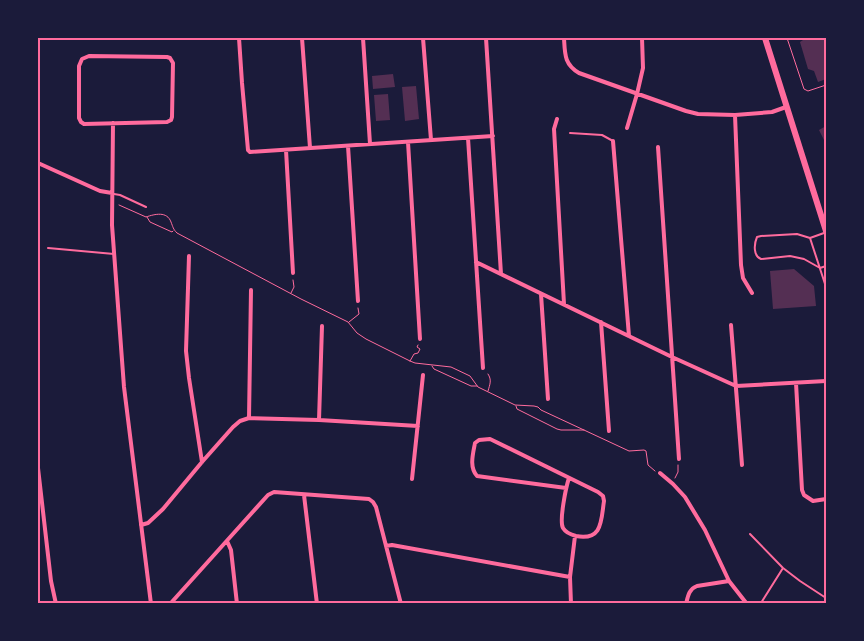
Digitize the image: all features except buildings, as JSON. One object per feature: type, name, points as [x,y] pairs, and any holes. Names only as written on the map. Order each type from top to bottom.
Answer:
[{"type":"main road","points":[[765,38],[826,232]]},
{"type":"street","points":[[239,38],[248,150],[250,152],[493,136]]},
{"type":"street","points":[[302,38],[310,148]]},
{"type":"street","points":[[363,38],[370,144]]},
{"type":"street","points":[[423,38],[431,140]]},
{"type":"street","points":[[486,38],[501,274]]},
{"type":"street","points":[[564,38],[566,59],[569,65],[579,73],[686,111],[698,114],[735,115],[772,112],[786,106]]},
{"type":"street","points":[[627,128],[643,68],[642,38]]},
{"type":"street","points":[[89,56],[170,58],[173,63],[171,120],[167,122],[113,123],[84,124],[79,118],[79,66],[82,59],[89,56]]},
{"type":"street","points":[[735,115],[741,265],[744,278],[752,293]]},
{"type":"street","points":[[557,119],[554,129],[564,304]]},
{"type":"street","points":[[113,123],[111,203],[124,387],[151,604]]},
{"type":"street","points":[[468,138],[483,368]]},
{"type":"street","points":[[613,141],[629,336]]},
{"type":"street","points":[[408,142],[420,339]]},
{"type":"street","points":[[348,146],[358,301]]},
{"type":"street","points":[[658,146],[678,459]]},
{"type":"street","points":[[286,150],[293,273]]},
{"type":"street","points":[[38,163],[100,191],[112,193]]},
{"type":"street","points":[[188,256],[186,351],[202,462]]},
{"type":"street","points":[[476,262],[736,386],[826,380]]},
{"type":"street","points":[[249,418],[252,290]]},
{"type":"street","points":[[541,294],[548,399]]},
{"type":"street","points":[[601,322],[609,431]]},
{"type":"street","points":[[319,420],[322,326]]},
{"type":"street","points":[[731,326],[742,465]]},
{"type":"street","points":[[412,479],[423,375]]},
{"type":"street","points":[[796,382],[802,490],[804,495],[812,501],[826,499]]},
{"type":"street","points":[[141,525],[148,523],[163,509],[202,462],[240,421],[249,418],[418,426]]},
{"type":"street","points":[[566,488],[479,477],[474,474],[472,464],[475,443],[479,440],[490,439],[598,492],[603,496],[604,500],[598,531],[594,536],[575,536],[563,529],[561,522],[569,478]]},
{"type":"street","points":[[38,468],[51,581],[56,604]]},
{"type":"street","points":[[660,473],[685,497],[694,510],[729,581],[747,604]]},
{"type":"street","points":[[170,604],[268,495],[274,492],[369,499],[373,502],[376,507],[401,604]]},
{"type":"street","points":[[304,495],[317,604]]},
{"type":"street","points":[[571,604],[570,577],[575,536]]},
{"type":"street","points":[[227,541],[231,550],[237,604]]},
{"type":"street","points":[[386,546],[570,577]]},
{"type":"street","points":[[686,604],[689,592],[693,587],[729,581]]},
{"type":"lane","points":[[570,133],[602,135],[613,141]]},
{"type":"lane","points":[[112,193],[146,207]]},
{"type":"lane","points":[[826,232],[810,238],[797,234],[761,236],[757,237],[754,242],[758,258],[790,256],[804,259],[820,268],[826,266]]},
{"type":"lane","points":[[810,238],[826,287]]},
{"type":"lane","points":[[48,248],[114,254]]},
{"type":"lane","points":[[750,534],[783,568],[826,598]]},
{"type":"lane","points":[[761,603],[783,568]]},
{"type":"path","points":[[787,38],[804,89],[808,90],[826,85]]},
{"type":"path","points":[[111,203],[122,205],[146,217],[150,222],[172,232],[174,231],[348,322],[357,333],[366,339],[410,362],[451,367],[470,376],[477,386],[516,405],[534,406],[629,450],[646,451],[648,465],[660,473]]},
{"type":"path","points":[[146,217],[154,214],[165,215],[169,218],[174,231]]},
{"type":"path","points":[[291,293],[294,287],[293,273]]},
{"type":"path","points":[[348,322],[359,314],[358,301]]},
{"type":"path","points":[[410,362],[414,354],[418,353],[420,349],[417,347],[420,339]]},
{"type":"path","points":[[431,365],[471,386],[477,386]]},
{"type":"path","points":[[483,368],[490,378],[488,392]]},
{"type":"path","points":[[516,405],[517,409],[557,429],[584,430]]},
{"type":"path","points":[[673,484],[678,472],[678,459]]}]
